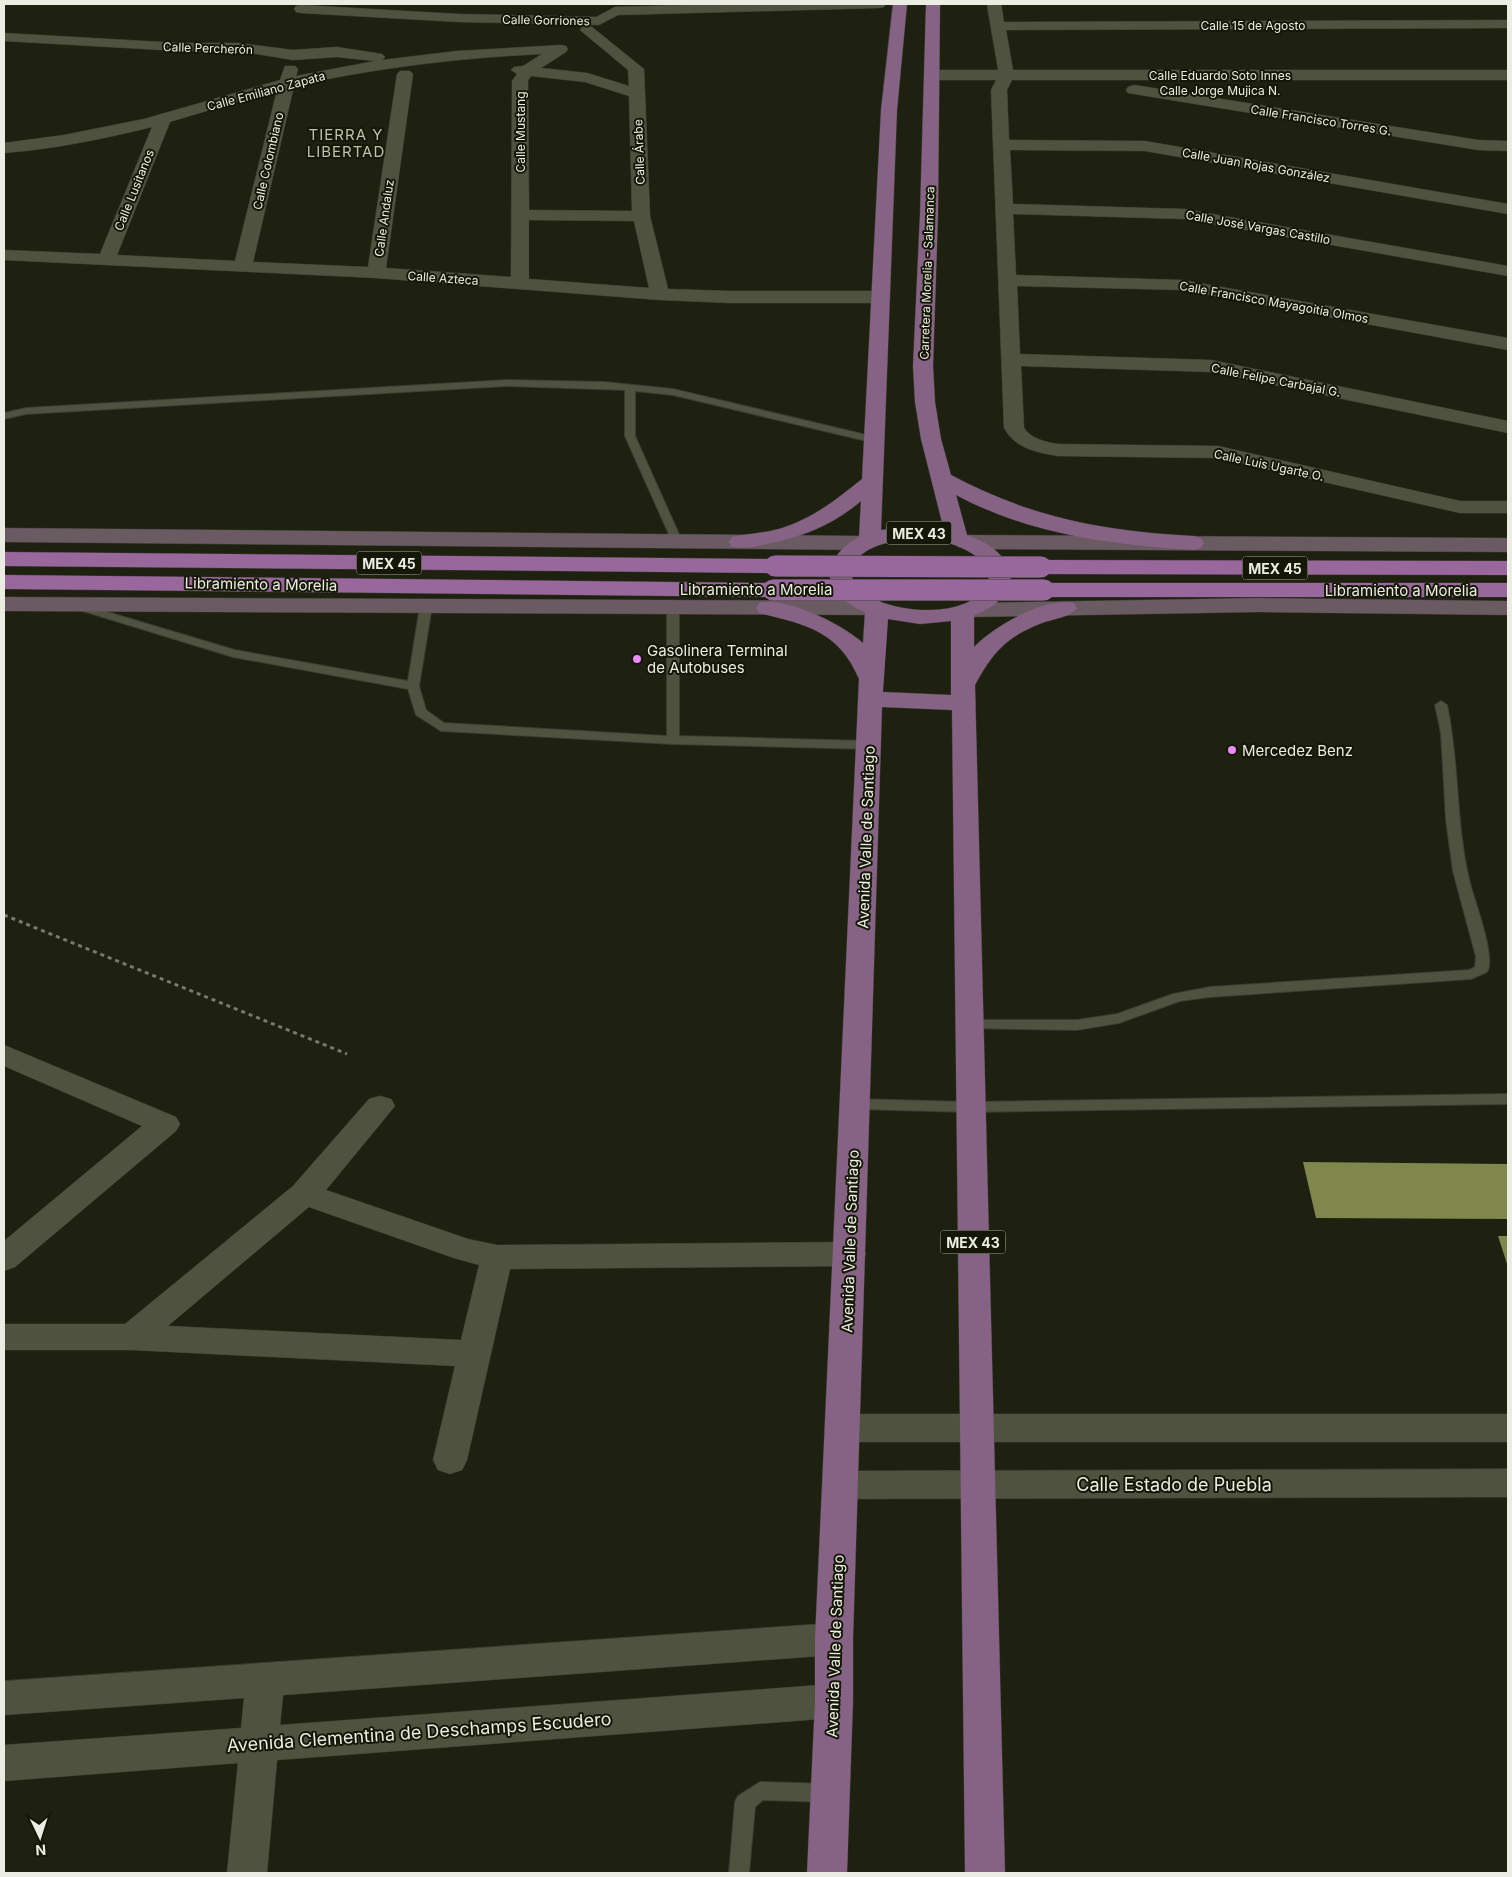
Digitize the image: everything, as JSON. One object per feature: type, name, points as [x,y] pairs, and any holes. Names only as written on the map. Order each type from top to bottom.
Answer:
[{"type":"highway","name":"Libramiento a Morelia","points":[[4,559],[775,566],[1508,568]]},
{"type":"highway","name":"Libramiento a Morelia","points":[[4,582],[770,599],[1044,590],[1508,590]]},
{"type":"main road","name":"MEX 43","points":[[867,541],[874,480],[889,110],[900,4]]},
{"type":"main road","name":"Carretera Morelia - Salamanca","points":[[933,4],[927,86],[923,366],[931,439],[940,478],[961,541]]},
{"type":"main road","points":[[889,110],[902,94],[927,86]]},
{"type":"main road","points":[[940,478],[971,496],[1008,512],[1050,525],[1144,541],[1192,543]]},
{"type":"main road","points":[[740,542],[783,534],[812,524],[830,515],[874,480]]},
{"type":"main road","name":"MEX 43","points":[[908,533],[938,535],[961,541],[977,547],[990,557],[998,568],[1000,576],[999,584],[989,598],[966,611],[942,616],[920,617],[890,614],[875,609],[843,588],[838,571],[846,555],[867,541],[908,533]]},
{"type":"main road","points":[[4,535],[740,542],[867,541]]},
{"type":"main road","points":[[961,541],[1508,545]]},
{"type":"main road","points":[[770,599],[794,614],[819,623],[840,635],[856,649],[867,664],[871,690],[963,694],[970,668],[981,652],[996,638],[1016,625],[1039,615],[1066,608]]},
{"type":"main road","points":[[4,604],[673,608],[770,599],[875,609]]},
{"type":"main road","points":[[966,611],[1259,605],[1508,608]]},
{"type":"main road","name":"Avenida Valle de Santiago","points":[[827,1873],[834,1701],[834,1640],[875,609]]},
{"type":"main road","name":"MEX 43","points":[[966,611],[963,694],[985,1873]]},
{"type":"street","points":[[519,20],[525,4]]},
{"type":"street","name":"Calle Gorriones","points":[[302,6],[403,10],[593,26],[614,7],[879,4]]},
{"type":"street","points":[[994,4],[1002,83],[1001,145],[1011,360]]},
{"type":"street","name":"Calle 15 de Agosto","points":[[997,26],[1508,24]]},
{"type":"street","name":"Calle Mustang","points":[[520,283],[520,81],[527,70],[593,26]]},
{"type":"street","name":"Calle Árabe","points":[[593,26],[636,69],[641,216],[660,294]]},
{"type":"street","name":"Calle Percherón","points":[[4,36],[179,47],[238,47],[293,55],[337,52],[368,54],[392,62],[406,74]]},
{"type":"street","name":"Calle Emiliano Zapata","points":[[5,151],[163,119],[286,83],[392,62],[476,52],[561,49]]},
{"type":"street","name":"Calle Colombiano","points":[[243,266],[293,55]]},
{"type":"street","points":[[406,74],[475,69]]},
{"type":"street","points":[[501,70],[527,70],[586,78],[637,93]]},
{"type":"street","name":"Calle Andaluz","points":[[376,273],[406,74]]},
{"type":"street","name":"Calle Eduardo Soto Innes","points":[[927,86],[1002,83],[1508,75]]},
{"type":"street","points":[[980,90],[1002,83],[1018,90]]},
{"type":"street","name":"Calle Jorge Mujica N.","points":[[1115,90],[1232,90]]},
{"type":"street","name":"Calle Francisco Torres G.","points":[[1134,90],[1478,145],[1508,146]]},
{"type":"street","points":[[1400,90],[1508,90]]},
{"type":"street","name":"Calle Lusitanos","points":[[106,261],[163,119]]},
{"type":"street","name":"Calle Juan Rojas González","points":[[1001,145],[1145,146],[1508,209]]},
{"type":"street","name":"Calle José Vargas Castillo","points":[[1004,209],[1184,214],[1508,271]]},
{"type":"street","points":[[520,215],[641,216]]},
{"type":"street","name":"Calle Azteca","points":[[4,255],[376,273],[660,294],[731,297],[881,297]]},
{"type":"street","name":"Calle Francisco Mayagoitia Olmos","points":[[1008,280],[1182,284],[1508,344]]},
{"type":"street","name":"Calle Felipe Carbajal G.","points":[[1011,360],[1212,366],[1508,427]]},
{"type":"street","name":"Calle Luis Ugarte O.","points":[[1011,360],[1014,428],[1018,436],[1028,442],[1058,450],[1218,452],[1460,507],[1508,507]]},
{"type":"street","points":[[4,1055],[165,1124],[4,1259]]},
{"type":"street","points":[[132,1338],[304,1194],[380,1106]]},
{"type":"street","points":[[304,1194],[465,1250],[497,1257],[850,1254]]},
{"type":"street","points":[[450,1460],[497,1257]]},
{"type":"street","points":[[4,1337],[132,1338],[474,1354]]},
{"type":"street","points":[[843,1428],[1508,1428]]},
{"type":"street","name":"Calle Estado de Puebla","points":[[841,1485],[1508,1483]]},
{"type":"street","points":[[4,1698],[834,1640]]},
{"type":"street","points":[[247,1873],[265,1680]]},
{"type":"street","name":"Avenida Clementina de Deschamps Escudero","points":[[4,1763],[834,1701]]},
{"type":"lane","points":[[4,416],[26,411],[507,383],[604,385],[672,392],[875,440]]},
{"type":"lane","points":[[630,388],[630,436],[677,541]]},
{"type":"lane","points":[[72,604],[233,653],[413,686]]},
{"type":"lane","points":[[426,606],[413,686],[420,712],[441,727],[673,740],[869,745]]},
{"type":"lane","points":[[673,608],[673,740]]},
{"type":"lane","points":[[969,1024],[1077,1025],[1119,1018],[1178,997],[1210,992],[1471,974],[1482,969],[1483,957],[1460,871],[1452,820],[1447,733],[1441,704]]},
{"type":"lane","points":[[855,1104],[970,1108],[1508,1099]]},
{"type":"lane","points":[[740,1873],[745,1802],[760,1791],[830,1793]]},
{"type":"path","points":[[4,915],[347,1054]]},
{"type":"building","points":[[1303,1162],[1508,1164],[1508,1219],[1316,1218]]},
{"type":"building","points":[[1498,1236],[1508,1236],[1508,1267]]},
{"type":"place","name":"Gasolinera Terminal de Autobuses","points":[[637,659]]},
{"type":"place","name":"Mercedez Benz","points":[[1232,750]]},
{"type":"district","name":"TIERRA Y LIBERTAD","points":[[346,142]]}]
